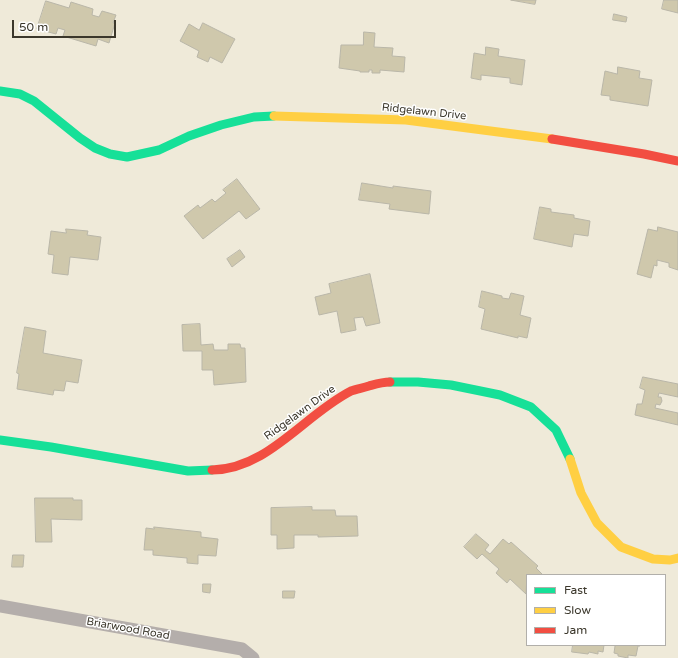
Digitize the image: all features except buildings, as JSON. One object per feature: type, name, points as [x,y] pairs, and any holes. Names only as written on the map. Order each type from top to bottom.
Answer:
[{"type":"street","name":"Ridgelawn Drive","points":[[0,91],[20,94],[34,101],[94,148],[110,154],[127,157],[159,150],[189,136],[221,125],[254,117],[288,116],[406,120],[533,136],[678,161]]},
{"type":"street","name":"Ridgelawn Drive","points":[[0,440],[51,447],[188,471],[222,470],[255,460],[283,441],[309,419],[352,391],[384,382],[418,382],[451,385],[500,395],[531,407],[556,430],[571,460],[581,492],[597,523],[621,547],[653,559],[670,560],[678,558]]},
{"type":"street","name":"Briarwood Road","points":[[0,606],[242,649],[252,658]]},
{"type":"traffic: fast","points":[[0,91],[20,94],[34,101],[80,138],[95,148],[110,154],[127,157],[159,150],[189,136],[221,125],[254,117],[274,116]]},
{"type":"traffic: fast","points":[[390,382],[418,382],[451,385],[500,395],[531,407],[556,430],[570,459]]},
{"type":"traffic: fast","points":[[0,440],[51,447],[188,471],[212,470]]},
{"type":"traffic: slow","points":[[274,116],[406,120],[552,139]]},
{"type":"traffic: slow","points":[[570,459],[581,493],[597,523],[621,547],[653,559],[670,560],[678,558]]},
{"type":"traffic: jam","points":[[552,139],[678,161]]},
{"type":"traffic: jam","points":[[212,470],[232,467],[251,461],[268,451],[317,413],[351,391],[379,383],[390,382]]}]
